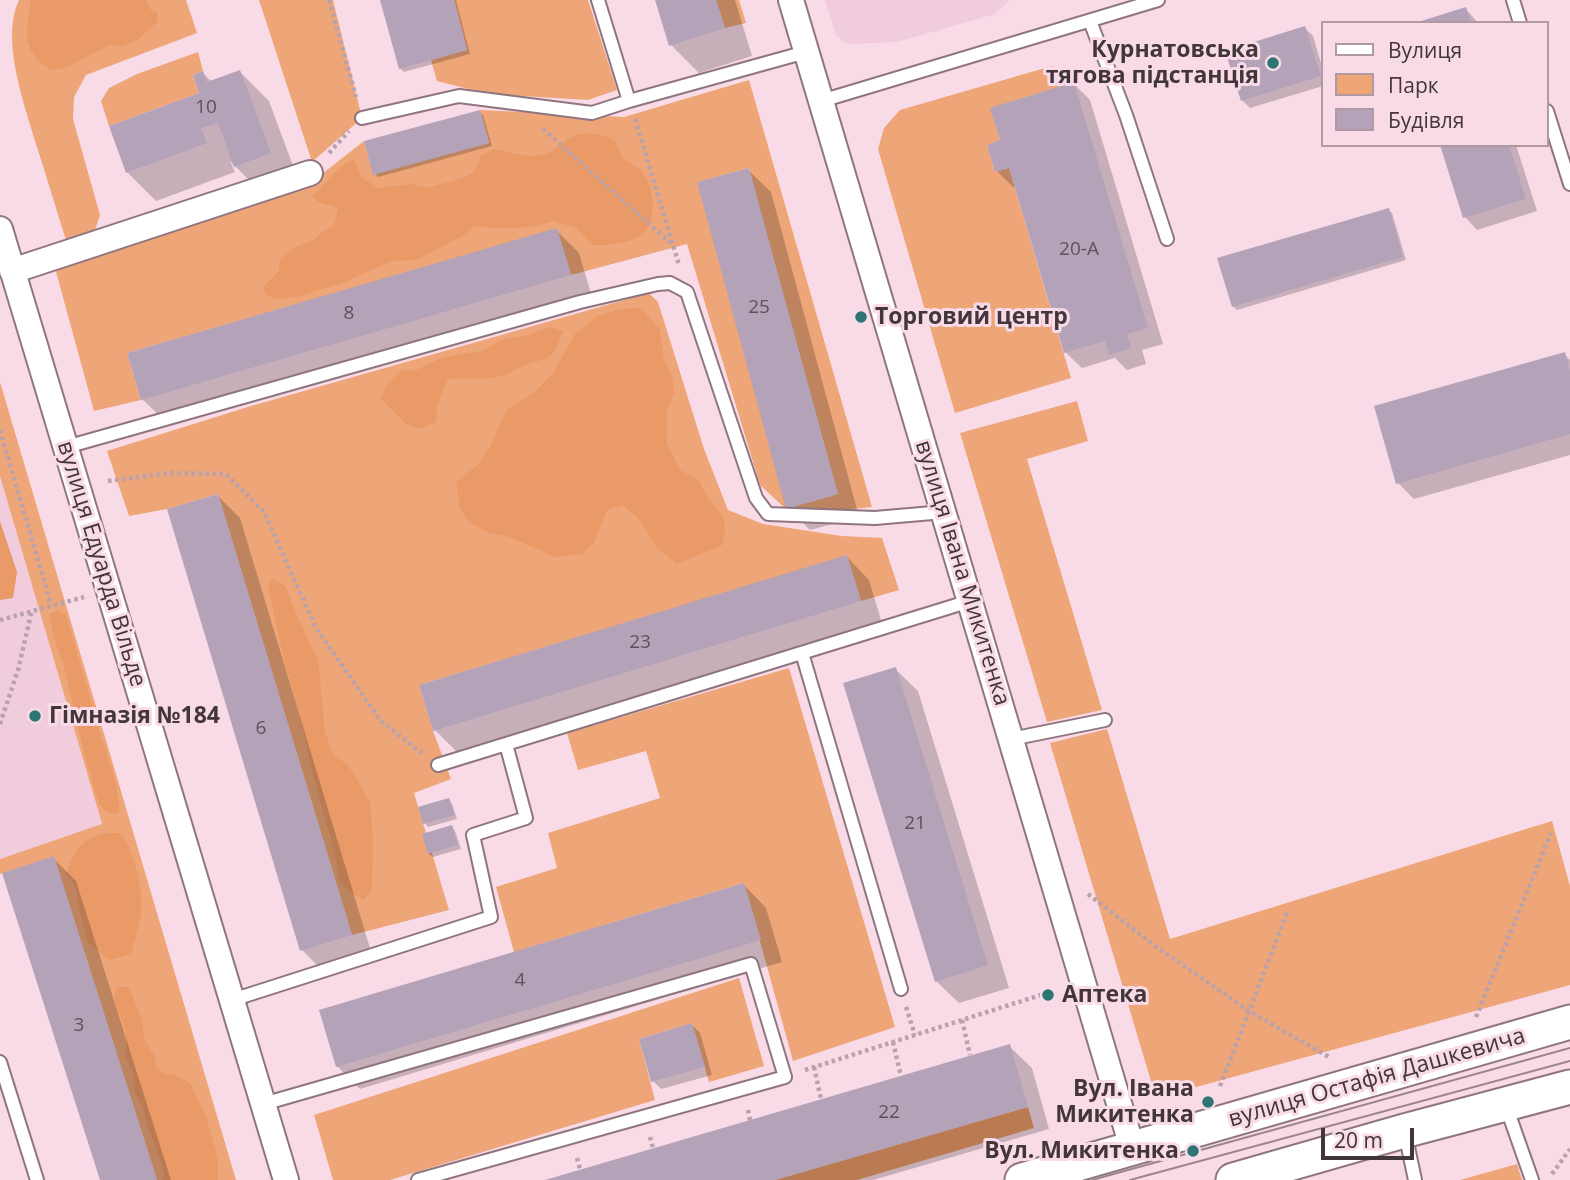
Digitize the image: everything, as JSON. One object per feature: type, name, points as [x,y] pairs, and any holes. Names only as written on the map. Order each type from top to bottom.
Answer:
[{"type":"street","name":"вулиця Івана Микитенка","points":[[791,0],[1132,1147]]},
{"type":"street","points":[[12,271],[310,173]]},
{"type":"street","name":"вулиця Едуарда Вільде","points":[[0,229],[286,1180]]},
{"type":"street","name":"вулиця Остафія Дашкевича","points":[[1022,1180],[1570,1022]]},
{"type":"street","points":[[1233,1180],[1570,1087]]},
{"type":"lane","points":[[598,0],[629,101]]},
{"type":"lane","points":[[821,101],[1158,0]]},
{"type":"lane","points":[[1513,0],[1519,21]]},
{"type":"lane","points":[[1090,21],[1126,115],[1167,239]]},
{"type":"lane","points":[[362,118],[458,96],[592,113],[806,52]]},
{"type":"lane","points":[[1549,117],[1570,184]]},
{"type":"lane","points":[[66,447],[580,302],[670,283],[687,292],[756,498],[768,514],[875,518],[944,512]]},
{"type":"lane","points":[[438,765],[970,601]]},
{"type":"lane","points":[[802,653],[901,989]]},
{"type":"lane","points":[[1011,739],[1105,720]]},
{"type":"lane","points":[[232,1000],[491,917],[474,835],[526,818],[506,744]]},
{"type":"lane","points":[[263,1104],[751,964],[785,1077],[418,1180]]},
{"type":"lane","points":[[0,1062],[37,1180]]},
{"type":"lane","points":[[1506,1105],[1532,1180]]},
{"type":"lane","points":[[1404,1131],[1415,1180]]},
{"type":"path","points":[[310,173],[362,118],[329,0]]},
{"type":"path","points":[[629,101],[687,292]]},
{"type":"path","points":[[513,103],[673,244]]},
{"type":"path","points":[[0,430],[51,605]]},
{"type":"path","points":[[108,481],[169,473],[226,474],[264,512],[316,628],[380,720],[438,765]]},
{"type":"path","points":[[0,620],[108,590]]},
{"type":"path","points":[[0,724],[18,670],[32,610]]},
{"type":"path","points":[[1476,1017],[1551,833]]},
{"type":"path","points":[[1088,894],[1155,946],[1249,1011],[1329,1057]]},
{"type":"path","points":[[1220,1086],[1287,913]]},
{"type":"path","points":[[901,989],[915,1035]]},
{"type":"path","points":[[785,1077],[1047,993]]},
{"type":"path","points":[[962,1020],[970,1055]]},
{"type":"path","points":[[892,1042],[901,1076]]},
{"type":"path","points":[[814,1067],[821,1099]]},
{"type":"path","points":[[1548,1180],[1570,1149]]},
{"type":"shaded area","points":[[31,0],[145,0],[151,10],[158,13],[157,22],[137,40],[122,46],[111,45],[69,67],[52,70],[35,56],[30,48],[27,31]]},
{"type":"shaded area","points":[[825,0],[1010,0],[995,14],[897,42],[849,44],[836,35]]},
{"type":"shaded area","points":[[589,133],[606,136],[615,141],[622,156],[643,173],[649,185],[652,195],[650,223],[637,238],[616,244],[592,245],[576,228],[553,221],[532,227],[475,226],[464,235],[416,260],[392,261],[342,283],[296,297],[276,299],[266,295],[263,287],[279,271],[280,259],[295,247],[315,239],[334,226],[338,208],[318,202],[312,196],[346,163],[354,159],[362,178],[378,188],[411,184],[427,188],[464,178],[474,172],[481,156],[494,149],[541,155],[574,136]]},
{"type":"shaded area","points":[[641,308],[660,330],[664,361],[672,375],[674,393],[667,410],[667,444],[680,470],[700,481],[703,491],[722,516],[725,533],[722,545],[677,564],[657,548],[637,517],[623,505],[607,510],[594,543],[582,554],[555,557],[510,537],[490,533],[469,522],[460,508],[456,482],[478,465],[490,447],[507,410],[536,391],[554,372],[575,334],[597,316],[621,309]]},
{"type":"shaded area","points":[[549,327],[563,331],[555,350],[548,358],[498,377],[448,379],[437,405],[436,422],[420,428],[406,424],[381,399],[387,384],[403,370],[414,371],[439,359],[481,352],[501,340],[530,335]]},
{"type":"shaded area","name":"Гімназія №184","points":[[0,476],[102,825],[0,859]]},
{"type":"shaded area","points":[[0,521],[17,572],[13,598],[0,600]]},
{"type":"shaded area","points":[[273,579],[286,587],[318,660],[325,732],[333,755],[348,765],[370,802],[373,838],[372,890],[364,899],[350,893],[339,879],[334,850],[283,656],[268,586]]},
{"type":"shaded area","points":[[58,610],[66,615],[115,779],[119,806],[117,815],[104,810],[99,804],[85,756],[62,658],[51,624],[50,614]]},
{"type":"shaded area","points":[[121,833],[130,850],[142,906],[131,954],[110,960],[88,943],[76,888],[66,874],[81,845],[93,837]]},
{"type":"shaded area","points":[[117,987],[129,987],[142,1020],[144,1039],[155,1057],[156,1068],[164,1074],[172,1074],[190,1083],[206,1116],[218,1160],[218,1180],[163,1180],[163,1167],[143,1107],[135,1093],[134,1074],[126,1058],[126,1032],[114,1000]]},
{"type":"shaded area","points":[[1028,1107],[1034,1128],[857,1180],[775,1180]]},
{"type":"green space","points":[[19,0],[186,0],[197,33],[86,75],[74,97],[73,119],[100,215],[95,230],[66,240],[16,73],[12,34]]},
{"type":"green space","points":[[259,0],[333,0],[362,118],[312,162]]},
{"type":"green space","points":[[454,0],[588,0],[617,90],[588,100],[488,94],[437,81],[431,60],[467,50]]},
{"type":"green space","points":[[716,0],[739,0],[746,23],[725,28]]},
{"type":"green space","points":[[198,52],[203,71],[193,75],[199,93],[109,126],[101,101],[109,88],[137,74]]},
{"type":"green space","points":[[1052,66],[1059,87],[991,108],[1000,140],[987,145],[995,172],[1009,168],[1071,378],[955,413],[878,149],[884,128],[900,110]]},
{"type":"green space","points":[[749,80],[872,507],[786,509],[760,485],[687,244],[571,275],[557,229],[127,353],[141,400],[94,411],[55,268],[313,181],[364,141],[373,174],[489,143],[480,110],[624,117]],"holes":[[[749,168],[832,496],[787,508],[698,182]]]},
{"type":"green space","points":[[649,293],[658,302],[704,449],[728,510],[763,524],[842,536],[882,538],[899,590],[861,601],[847,556],[419,685],[451,779],[414,793],[449,910],[352,935],[218,494],[167,509],[129,516],[107,451],[251,406]]},
{"type":"green space","points":[[0,382],[236,1180],[157,1180],[54,857],[0,874],[0,859],[102,824],[0,476]]},
{"type":"green space","points":[[1077,401],[1088,441],[1027,459],[1102,710],[1047,722],[960,433]]},
{"type":"green space","points":[[789,668],[895,1027],[793,1061],[744,883],[514,952],[496,887],[557,868],[548,833],[660,798],[646,751],[578,770],[567,733]]},
{"type":"green space","points":[[1107,729],[1170,939],[1552,821],[1570,886],[1570,985],[1156,1098],[1050,743]]},
{"type":"green space","points":[[739,978],[764,1066],[709,1082],[692,1023],[639,1039],[655,1100],[390,1180],[333,1180],[314,1115]]},
{"type":"green space","points":[[1517,1164],[1522,1180],[1460,1180]]},
{"type":"building","points":[[380,0],[454,0],[467,50],[399,69]]},
{"type":"building","points":[[655,0],[716,0],[725,28],[669,46]]},
{"type":"building","points":[[1466,7],[1470,21],[1421,21]]},
{"type":"building","name":"Курнатовська тягова пiдстанцiя","points":[[1305,26],[1321,76],[1241,101],[1225,51]]},
{"type":"building","points":[[240,70],[271,153],[234,167],[218,123],[201,128],[207,143],[126,173],[109,126],[199,93],[193,75],[203,71],[207,82]]},
{"type":"building","points":[[1074,82],[1148,328],[1127,334],[1131,348],[1109,355],[1105,341],[1064,353],[1009,168],[995,172],[987,145],[1000,140],[990,108]]},
{"type":"building","points":[[480,110],[489,143],[373,175],[364,141]]},
{"type":"building","points":[[1441,147],[1510,147],[1526,199],[1463,218]]},
{"type":"building","points":[[749,168],[838,494],[786,509],[697,182]]},
{"type":"building","points":[[1389,208],[1403,257],[1232,307],[1217,258]]},
{"type":"building","points":[[557,228],[571,275],[141,400],[127,353]]},
{"type":"building","points":[[1565,352],[1570,371],[1570,434],[1396,484],[1374,406]]},
{"type":"building","points":[[218,494],[352,935],[300,951],[167,509]]},
{"type":"building","points":[[847,555],[861,601],[433,731],[419,685]]},
{"type":"building","points":[[896,667],[988,965],[935,982],[843,683]]},
{"type":"building","points":[[449,798],[455,815],[423,824],[418,807]]},
{"type":"building","points":[[452,825],[458,845],[428,854],[422,834]]},
{"type":"building","points":[[54,856],[157,1180],[100,1180],[2,873]]},
{"type":"building","points":[[744,883],[761,940],[336,1067],[319,1010]]},
{"type":"building","points":[[692,1023],[705,1067],[651,1082],[639,1039]]},
{"type":"building","points":[[1010,1044],[1028,1107],[775,1180],[545,1180]]},
{"type":"tram line","points":[[1092,1180],[1570,1048]]},
{"type":"tram line","points":[[1130,1180],[1570,1061]]},
{"type":"place","name":"Курнатовська тягова пiдстанцiя","points":[[1273,63]]},
{"type":"place","name":"Торговий центр","points":[[861,317]]},
{"type":"place","name":"Гімназія №184","points":[[35,716]]},
{"type":"place","name":"Аптека","points":[[1048,995]]},
{"type":"place","name":"Вул. Івана Микитенка","points":[[1208,1102]]},
{"type":"place","name":"Вул. Микитенка","points":[[1193,1151]]}]
